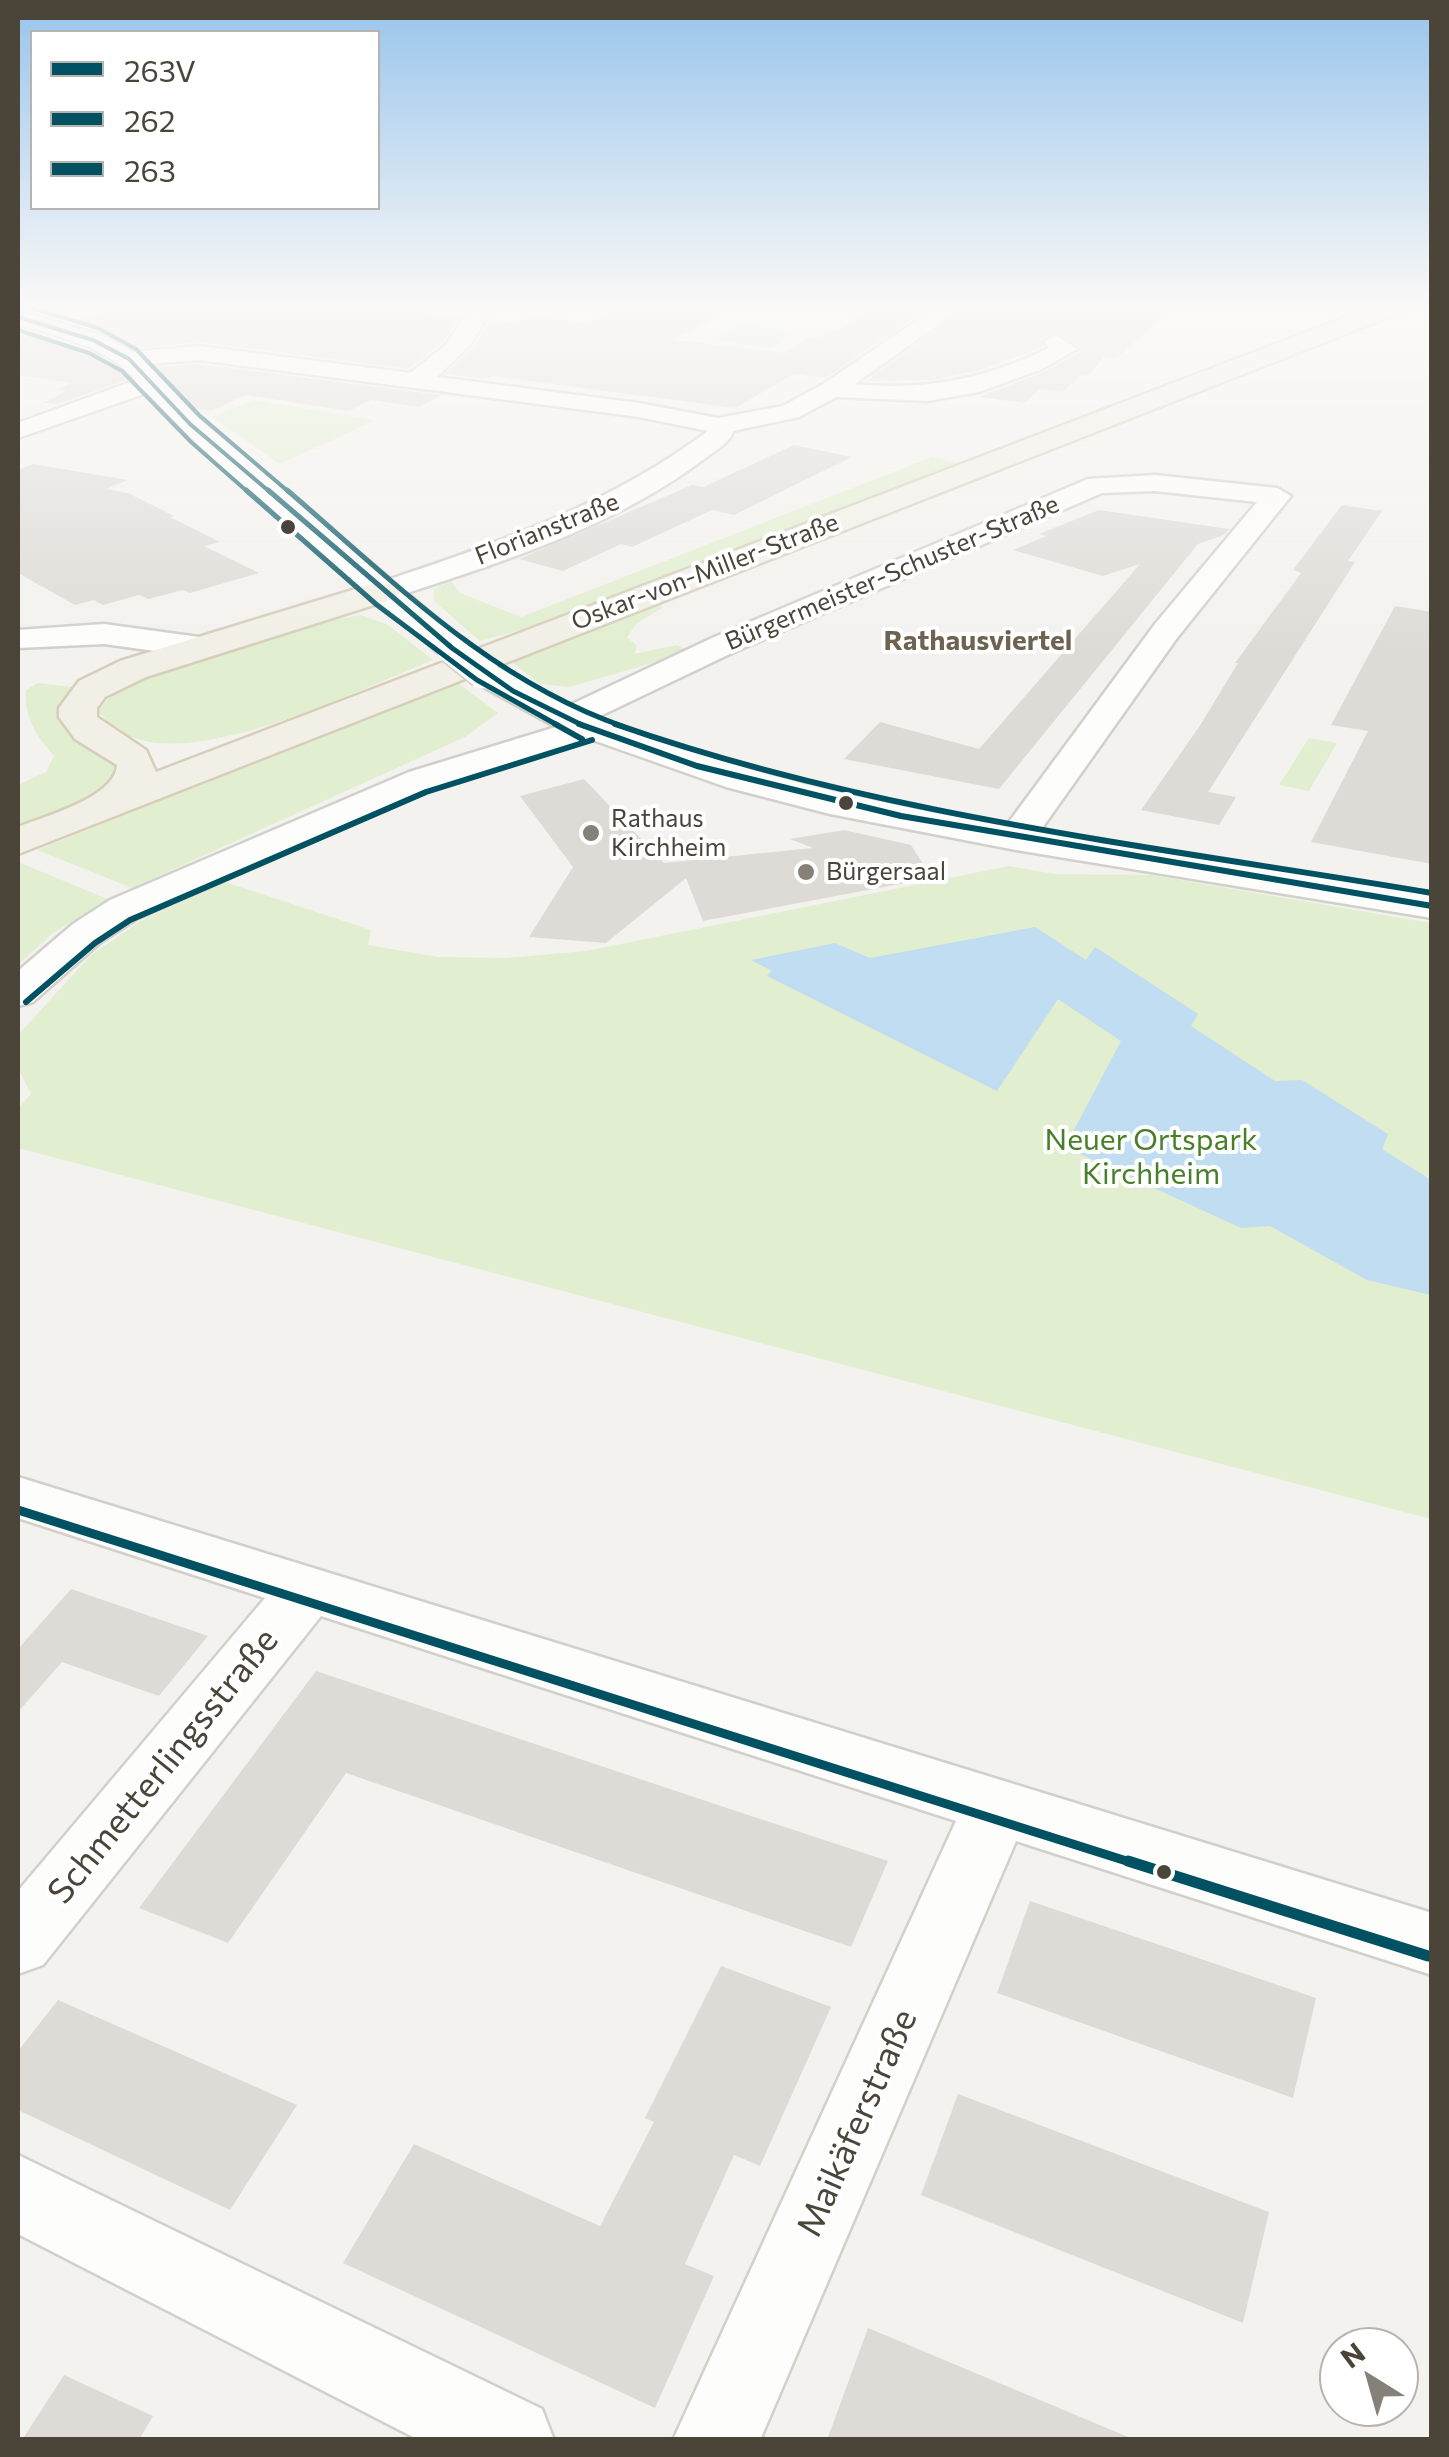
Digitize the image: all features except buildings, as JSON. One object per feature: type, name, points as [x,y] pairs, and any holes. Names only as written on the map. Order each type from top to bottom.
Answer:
[{"type":"main road","name":"Oskar-von-Miller-Straße","points":[[18,842],[296,730],[1096,422]]},
{"type":"main road","points":[[111,804],[133,781],[138,768],[132,758],[78,718],[82,699],[154,650],[199,647],[384,591]]},
{"type":"main road","points":[[100,738],[171,749],[225,744],[296,730]]},
{"type":"street","points":[[18,431],[44,422]]},
{"type":"street","points":[[187,422],[484,674],[569,719],[643,749],[768,784],[1016,838],[1432,906]]},
{"type":"street","points":[[697,422],[718,426],[740,422]]},
{"type":"street","name":"Florianstraße","points":[[384,591],[558,530],[613,504],[703,449],[722,432],[718,426]]},
{"type":"street","name":"Bürgermeister-Schuster-Straße","points":[[569,719],[723,645],[1098,484],[1155,484],[1277,496],[1166,631],[1016,838]]},
{"type":"street","points":[[18,639],[104,634],[154,650]]},
{"type":"street","points":[[20,994],[87,933],[124,909],[569,719]]},
{"type":"street","points":[[18,1497],[1432,1944]]},
{"type":"street","name":"Schmetterlingsstraße","points":[[18,1944],[308,1588]]},
{"type":"street","name":"Maikäferstraße","points":[[716,2440],[996,1806]]},
{"type":"street","points":[[18,2192],[511,2440]]},
{"type":"green space","points":[[219,422],[372,422],[280,464]]},
{"type":"green space","points":[[932,457],[960,464],[557,620],[480,641],[434,601],[434,589],[451,581],[460,593],[521,617]]},
{"type":"green space","points":[[660,603],[662,608],[637,623],[627,637],[637,646],[634,654],[677,645],[687,650],[680,655],[569,687],[540,684],[509,660],[638,604]]},
{"type":"green space","points":[[361,615],[388,625],[433,660],[285,720],[202,741],[166,744],[135,738],[98,711],[116,693],[179,661],[259,637]]},
{"type":"green space","points":[[455,681],[498,713],[465,737],[132,888],[37,850]]},
{"type":"green space","points":[[38,683],[73,687],[60,703],[61,722],[122,759],[107,796],[18,832],[18,785],[46,772],[54,756],[37,734],[27,710],[26,690]]},
{"type":"green space","points":[[1309,738],[1337,743],[1309,791],[1279,785]]},
{"type":"green space","points":[[18,862],[110,900],[53,933],[18,965]]},
{"type":"green space","name":"Neuer Ortspark Kirchheim","points":[[1009,866],[1055,874],[1151,875],[1431,923],[1431,1519],[18,1148],[18,1109],[31,1094],[18,1068],[18,1035],[91,955],[142,920],[225,882],[371,930],[368,945],[439,957],[506,958],[586,951]]},
{"type":"water","points":[[1035,927],[1086,960],[1095,947],[1198,1014],[1191,1026],[1275,1081],[1302,1080],[1388,1134],[1382,1149],[1431,1180],[1431,1295],[1367,1280],[1270,1226],[1241,1228],[1065,1147],[1121,1041],[1058,999],[997,1091],[767,976],[772,971],[751,960],[835,943],[870,958]]},
{"type":"transit line","name":"262","points":[[171,422],[377,605],[477,680],[582,739]]},
{"type":"transit line","name":"263V","points":[[188,422],[452,648],[513,691],[588,728],[697,766],[901,816],[1432,906]]},
{"type":"transit line","name":"263","points":[[207,422],[460,638],[519,680],[593,716],[701,754],[904,804],[1432,893]]},
{"type":"transit line","name":"262","points":[[26,1002],[95,943],[130,920],[426,792],[592,740]]},
{"type":"transit line","name":"262","points":[[18,1510],[1428,1956]]},
{"type":"place","name":"Rathaus Kirchheim","points":[[591,833]]},
{"type":"place","name":"Bürgersaal","points":[[806,872]]},
{"type":"district","name":"Rathausviertel","points":[[978,641]]}]
